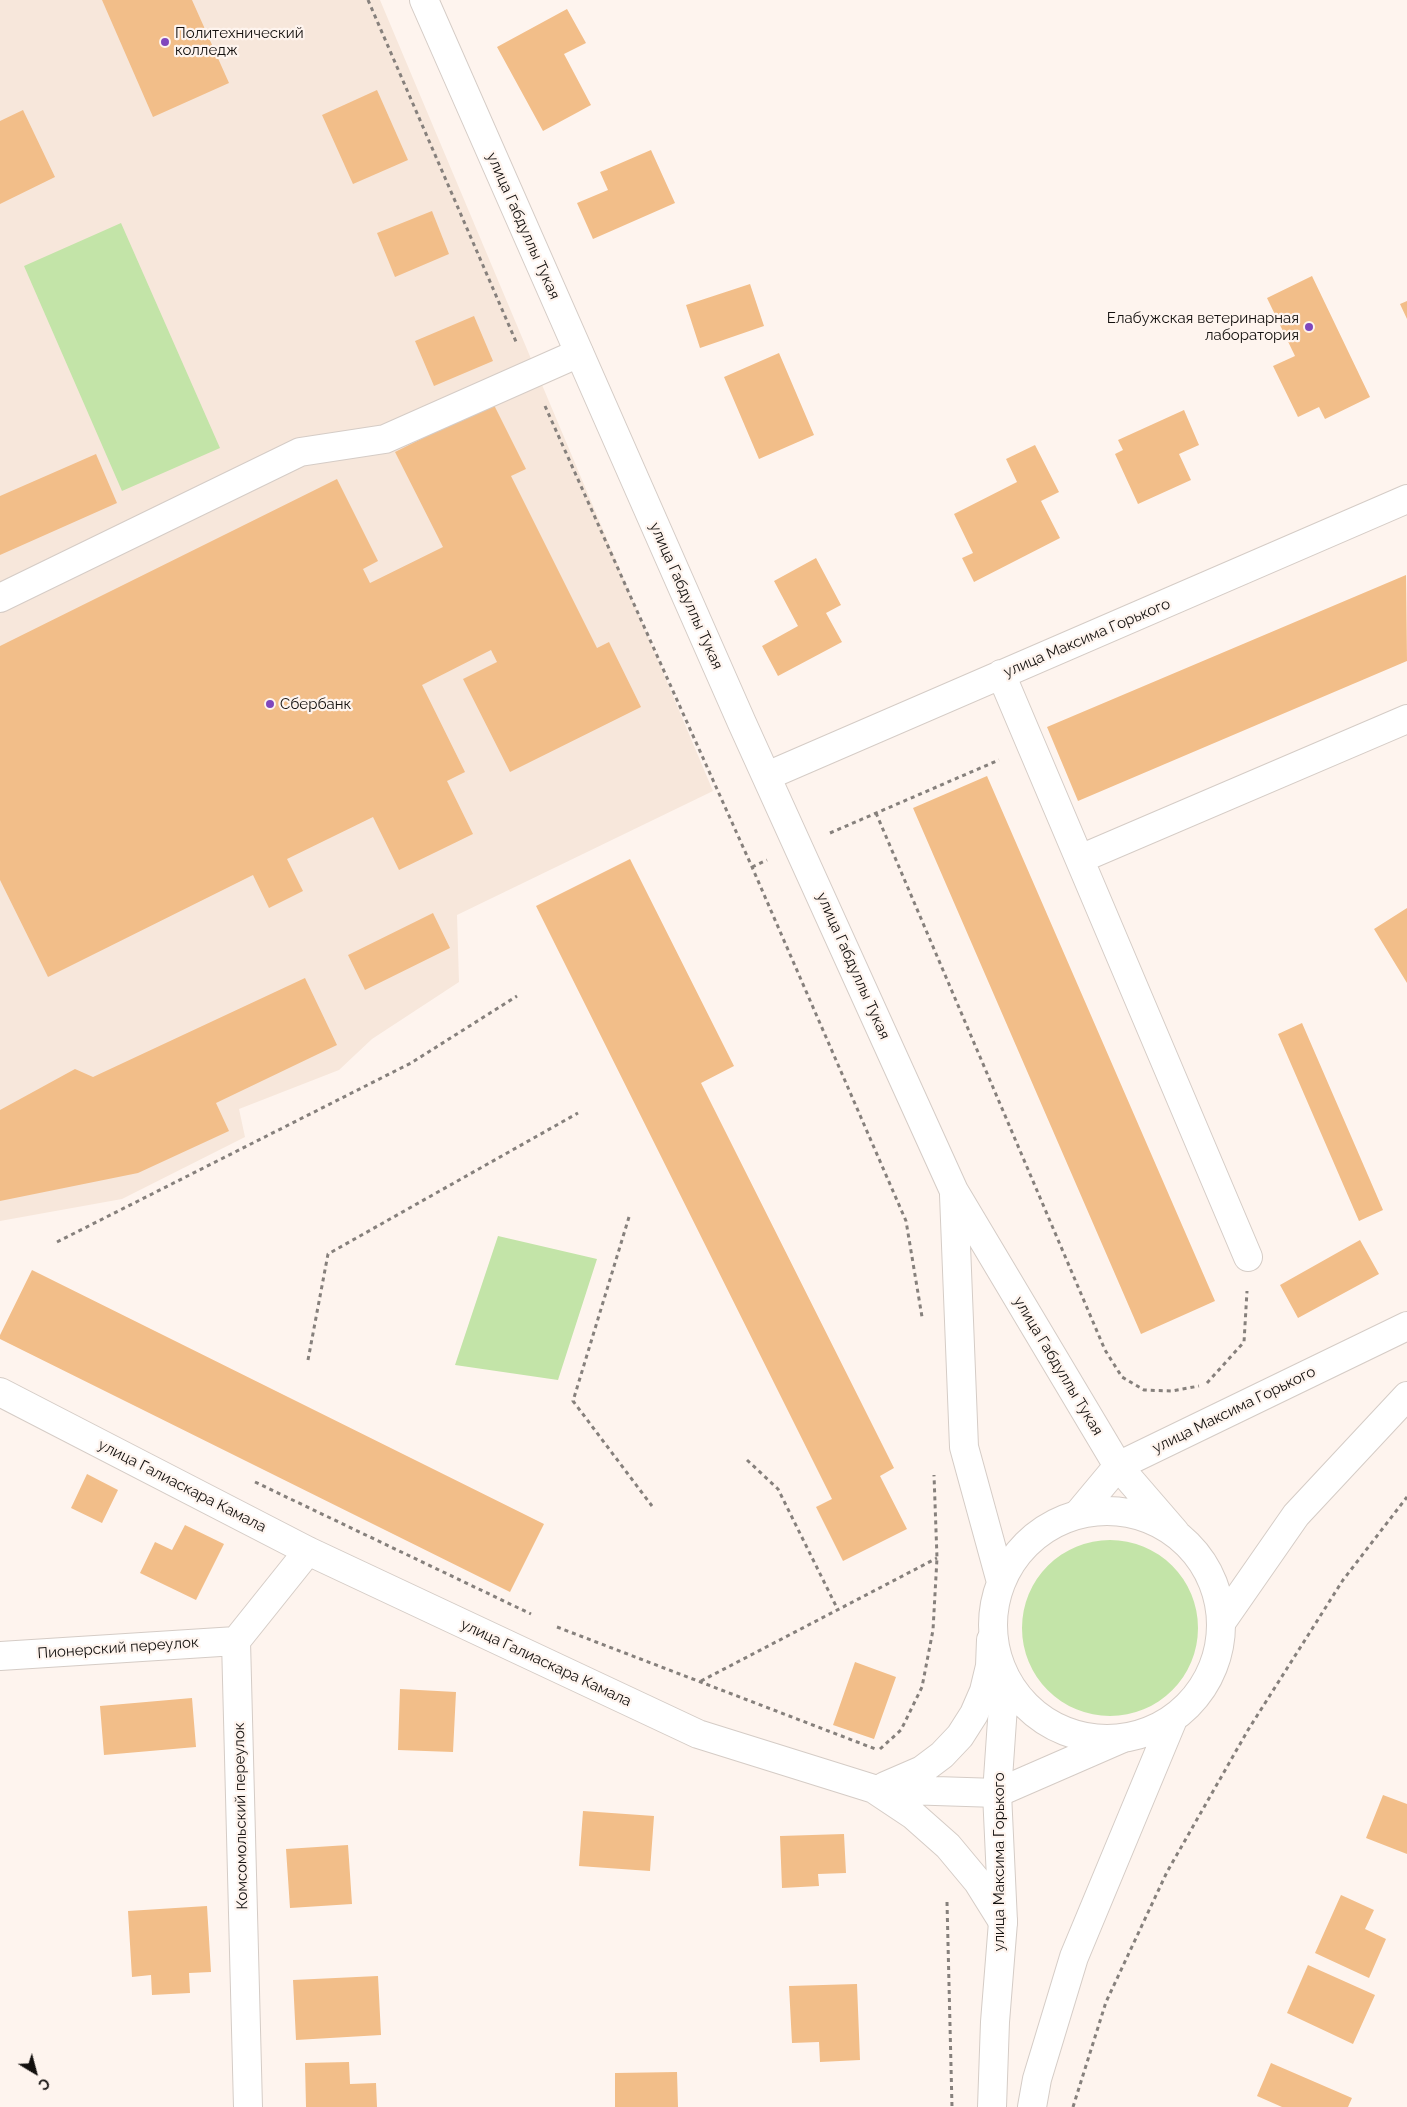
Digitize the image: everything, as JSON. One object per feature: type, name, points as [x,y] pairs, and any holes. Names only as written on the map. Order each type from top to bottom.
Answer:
[{"type":"street","name":"улица Габдуллы Тукая","points":[[424,0],[767,776],[954,1191],[1118,1466],[1175,1532]]},
{"type":"street","points":[[0,598],[300,452],[385,439],[579,353]]},
{"type":"street","name":"улица Максима Горького","points":[[767,776],[1407,500]]},
{"type":"street","points":[[1001,674],[1248,1257]]},
{"type":"street","points":[[1080,859],[1407,719]]},
{"type":"street","name":"улица Габдуллы Тукая","points":[[954,1191],[964,1447],[1001,1582]]},
{"type":"street","name":"улица Максима Горького","points":[[1078,1514],[1118,1466],[1407,1326]]},
{"type":"street","name":"улица Галиаскара Камала","points":[[0,1392],[308,1552],[698,1734],[866,1786],[997,1793],[1121,1739]]},
{"type":"street","points":[[1223,1620],[1296,1515],[1407,1396]]},
{"type":"street","name":"улица Максима Горького","points":[[1111,1510],[1145,1516],[1175,1532],[1194,1549],[1209,1570],[1219,1594],[1223,1620],[1218,1658],[1201,1693],[1173,1720],[1148,1732],[1121,1739],[1087,1738],[1054,1726],[1026,1706],[1005,1677],[991,1640],[994,1610],[1001,1582],[1019,1552],[1046,1529],[1078,1514],[1111,1510]]},
{"type":"street","points":[[236,1640],[308,1552]]},
{"type":"street","name":"Пионерский переулок","points":[[0,1656],[236,1640]]},
{"type":"street","name":"Комсомольский переулок","points":[[236,1640],[248,2107]]},
{"type":"street","points":[[866,1786],[898,1782],[922,1770],[942,1755],[960,1736],[974,1714],[984,1691],[990,1666],[991,1640]]},
{"type":"street","name":"улица Максима Горького","points":[[992,2107],[995,2022],[1002,1922],[997,1793],[1005,1677]]},
{"type":"street","name":"улица Максима Горького","points":[[1032,2107],[1037,2079],[1074,1957],[1173,1720]]},
{"type":"street","points":[[866,1786],[913,1815],[948,1846],[978,1882],[1002,1922]]},
{"type":"path","points":[[368,0],[530,374],[752,867],[906,1221],[923,1325]]},
{"type":"path","points":[[752,867],[1032,745]]},
{"type":"path","points":[[876,813],[1105,1350],[1122,1377],[1144,1390],[1172,1391],[1206,1385],[1244,1342],[1248,1257]]},
{"type":"path","points":[[57,1242],[411,1063],[517,996]]},
{"type":"path","points":[[308,1360],[328,1254],[578,1113]]},
{"type":"path","points":[[629,1216],[573,1401],[652,1506]]},
{"type":"path","points":[[747,1460],[778,1488],[838,1610]]},
{"type":"path","points":[[866,1786],[878,1751],[900,1730],[922,1687],[933,1630],[937,1558],[934,1470]]},
{"type":"path","points":[[251,1480],[538,1618]]},
{"type":"path","points":[[1074,2107],[1106,2002],[1167,1872],[1248,1730],[1343,1580],[1407,1497]]},
{"type":"path","points":[[700,1681],[937,1558]]},
{"type":"path","points":[[556,1627],[878,1751]]},
{"type":"path","points":[[947,1896],[952,2107]]},
{"type":"shaded area","points":[[0,0],[380,0],[713,791],[457,915],[459,982],[372,1039],[339,1070],[239,1109],[245,1137],[122,1199],[0,1221]]},
{"type":"green space","points":[[121,223],[220,448],[122,491],[24,266]]},
{"type":"green space","points":[[498,1236],[597,1259],[558,1380],[455,1365]]},
{"type":"green space","points":[[1110,1540],[1144,1547],[1166,1560],[1178,1572],[1191,1594],[1198,1628],[1191,1662],[1178,1684],[1166,1696],[1144,1709],[1110,1716],[1076,1709],[1054,1696],[1042,1684],[1029,1662],[1022,1628],[1029,1594],[1042,1572],[1054,1560],[1076,1547]]},
{"type":"building","name":"Политехнический колледж","points":[[102,0],[192,0],[229,83],[153,117]]},
{"type":"building","points":[[567,9],[586,43],[564,54],[591,105],[543,131],[497,47]]},
{"type":"building","points":[[377,90],[408,160],[353,184],[322,115]]},
{"type":"building","points":[[23,110],[55,177],[0,204],[0,121]]},
{"type":"building","points":[[651,150],[675,203],[593,239],[577,203],[608,190],[600,172]]},
{"type":"building","points":[[432,211],[449,254],[395,277],[377,233]]},
{"type":"building","name":"Елабужская ветеринарная лаборатория","points":[[1312,276],[1370,397],[1325,419],[1319,407],[1298,417],[1273,366],[1295,356],[1267,298]]},
{"type":"building","points":[[750,284],[764,326],[700,348],[686,305]]},
{"type":"building","points":[[1407,301],[1407,319],[1400,304]]},
{"type":"building","points":[[474,316],[493,361],[434,386],[415,341]]},
{"type":"building","points":[[779,353],[814,435],[759,459],[724,377]]},
{"type":"building","points":[[493,403],[526,469],[511,476],[597,648],[609,642],[641,707],[510,772],[463,679],[497,662],[491,650],[422,685],[465,772],[447,781],[473,834],[399,870],[373,817],[287,859],[303,891],[269,908],[253,875],[48,977],[0,880],[0,646],[337,479],[378,561],[363,569],[370,583],[443,547],[395,452]]},
{"type":"building","points":[[1184,410],[1199,445],[1179,454],[1191,480],[1138,504],[1115,454],[1123,450],[1118,440]]},
{"type":"building","points":[[1035,445],[1059,492],[1041,501],[1060,538],[974,582],[962,558],[973,553],[954,514],[1017,482],[1006,459]]},
{"type":"building","points":[[96,454],[117,503],[0,555],[0,496]]},
{"type":"building","points":[[816,558],[841,605],[826,613],[842,642],[778,676],[762,646],[798,626],[774,581]]},
{"type":"building","points":[[1406,575],[1407,661],[1078,801],[1047,727]]},
{"type":"building","points":[[987,776],[1215,1301],[1141,1334],[913,808]]},
{"type":"building","points":[[630,859],[734,1066],[701,1083],[894,1468],[880,1476],[907,1529],[843,1561],[816,1507],[832,1499],[536,906]]},
{"type":"building","points":[[1407,908],[1407,983],[1374,929]]},
{"type":"building","points":[[433,913],[450,948],[365,990],[348,955]]},
{"type":"building","points":[[305,978],[337,1045],[216,1103],[229,1131],[138,1173],[0,1201],[0,1110],[75,1069],[93,1077]]},
{"type":"building","points":[[1302,1023],[1383,1210],[1359,1221],[1278,1034]]},
{"type":"building","points":[[1360,1240],[1379,1274],[1298,1318],[1280,1285]]},
{"type":"building","points":[[32,1270],[544,1524],[510,1592],[0,1339],[0,1335]]},
{"type":"building","points":[[87,1474],[118,1490],[102,1523],[71,1508]]},
{"type":"building","points":[[185,1525],[224,1544],[196,1600],[140,1573],[155,1542],[172,1550]]},
{"type":"building","points":[[855,1662],[896,1677],[874,1739],[833,1725]]},
{"type":"building","points":[[400,1689],[456,1692],[453,1752],[398,1750]]},
{"type":"building","points":[[192,1698],[196,1747],[104,1755],[100,1706]]},
{"type":"building","points":[[1383,1795],[1407,1804],[1407,1854],[1366,1838]]},
{"type":"building","points":[[583,1811],[654,1816],[650,1871],[579,1866]]},
{"type":"building","points":[[844,1834],[846,1873],[818,1874],[819,1886],[782,1888],[780,1836]]},
{"type":"building","points":[[348,1845],[352,1904],[290,1908],[286,1849]]},
{"type":"building","points":[[1341,1895],[1374,1910],[1365,1929],[1386,1939],[1369,1978],[1315,1953]]},
{"type":"building","points":[[207,1906],[211,1972],[189,1973],[190,1993],[152,1995],[151,1975],[132,1977],[128,1911]]},
{"type":"building","points":[[1308,1965],[1375,1995],[1353,2044],[1287,2013]]},
{"type":"building","points":[[378,1976],[381,2035],[296,2040],[293,1980]]},
{"type":"building","points":[[857,1984],[860,2060],[820,2062],[819,2042],[792,2043],[789,1986]]},
{"type":"building","points":[[349,2062],[350,2084],[376,2083],[377,2107],[306,2107],[305,2063]]},
{"type":"building","points":[[1271,2063],[1352,2098],[1348,2107],[1282,2107],[1257,2096]]},
{"type":"building","points":[[677,2072],[678,2107],[615,2107],[615,2073]]},
{"type":"place","name":"Политехнический колледж","points":[[165,42]]},
{"type":"place","name":"Елабужская ветеринарная лаборатория","points":[[1309,327]]},
{"type":"place","name":"Сбербанк","points":[[270,704]]}]
